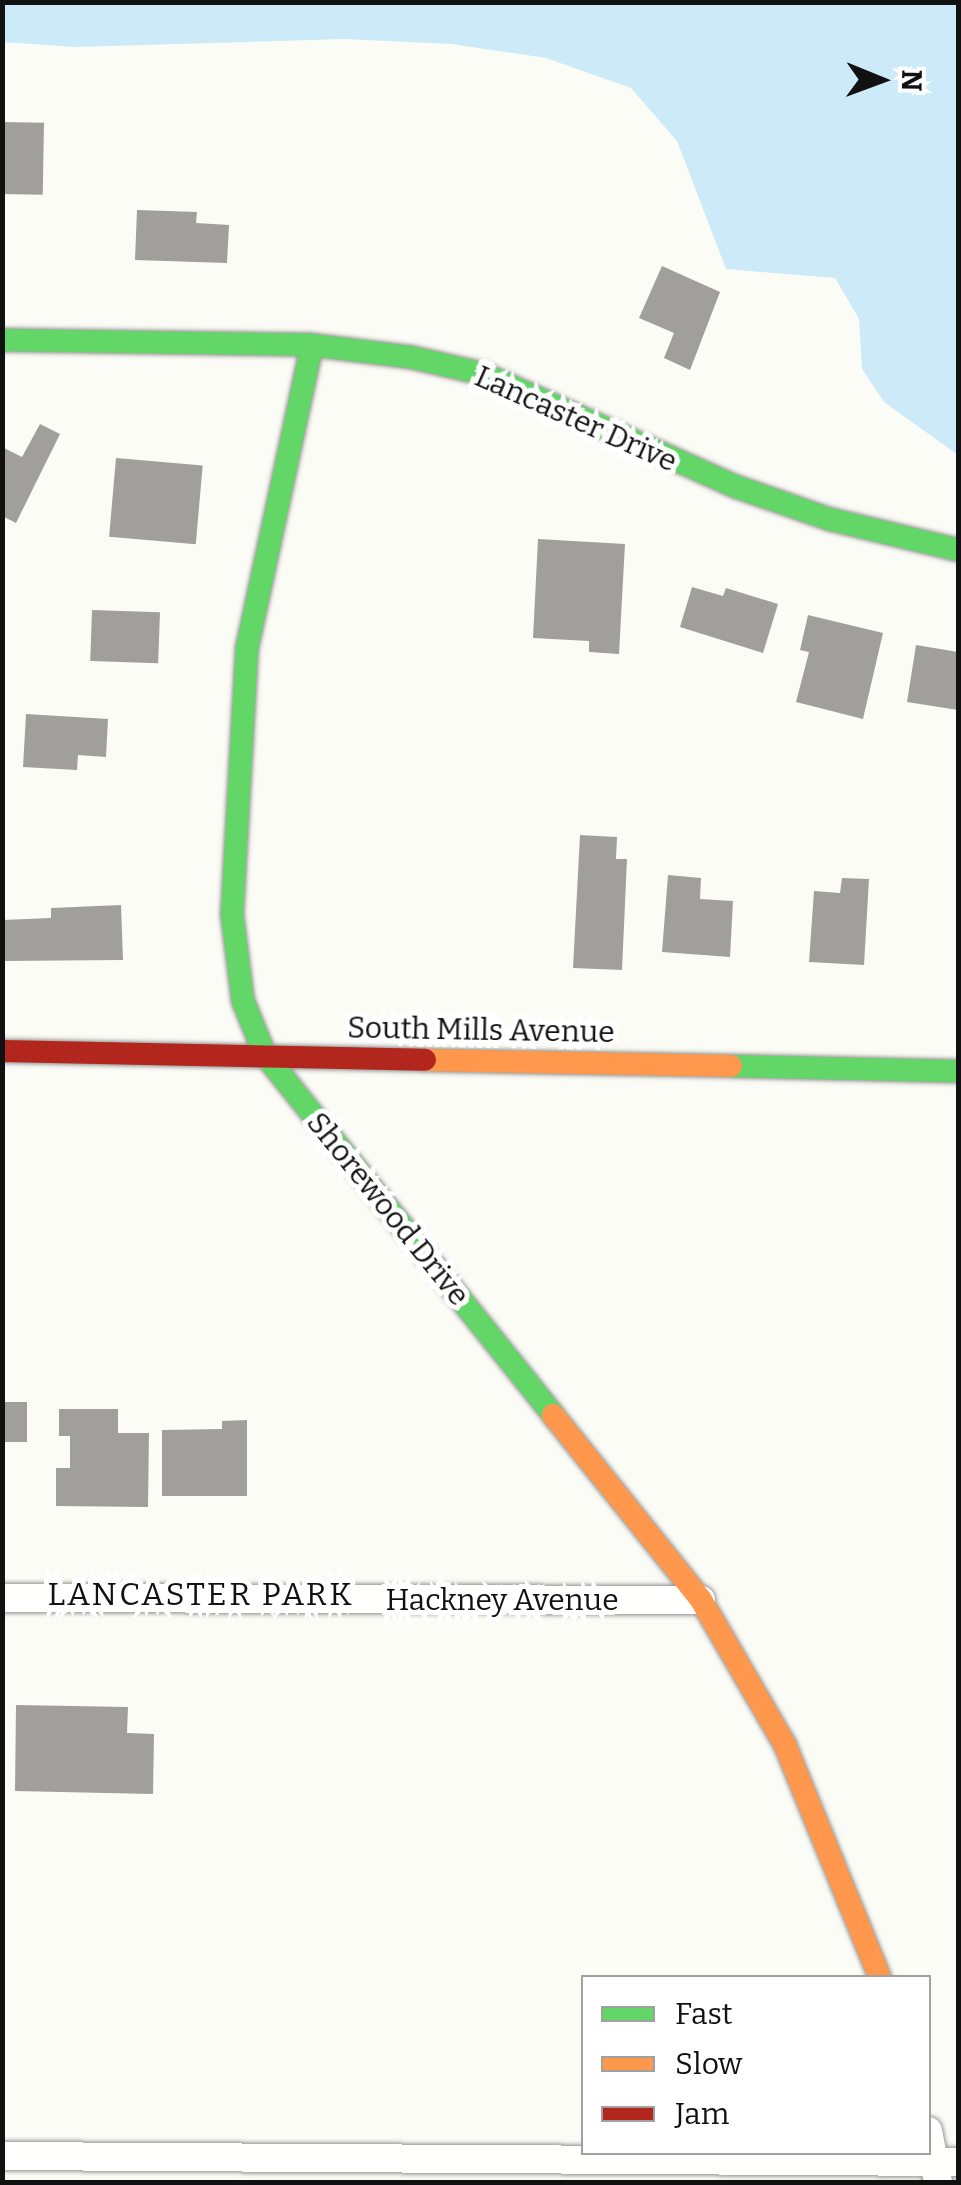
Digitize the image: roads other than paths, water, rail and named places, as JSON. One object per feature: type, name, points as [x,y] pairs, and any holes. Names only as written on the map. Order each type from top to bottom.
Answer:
[{"type":"street","name":"Lancaster Drive","points":[[2,340],[312,345],[484,374],[737,488],[830,520],[958,550]]},
{"type":"street","name":"Shorewood Drive","points":[[312,345],[247,646],[237,743],[232,914],[244,1001],[266,1055],[701,1600],[784,1745],[879,1975]]},
{"type":"street","name":"South Mills Avenue","points":[[2,1051],[958,1071]]},
{"type":"street","name":"Hackney Avenue","points":[[2,1598],[701,1600]]},
{"type":"street","points":[[2,2156],[945,2169],[931,2139]]},
{"type":"water","points":[[2,3],[958,3],[958,455],[884,402],[862,369],[859,319],[835,278],[726,269],[677,141],[631,88],[546,58],[452,44],[344,39],[76,47],[3,42]]},
{"type":"district","name":"LANCASTER PARK","points":[[201,1594]]}]
